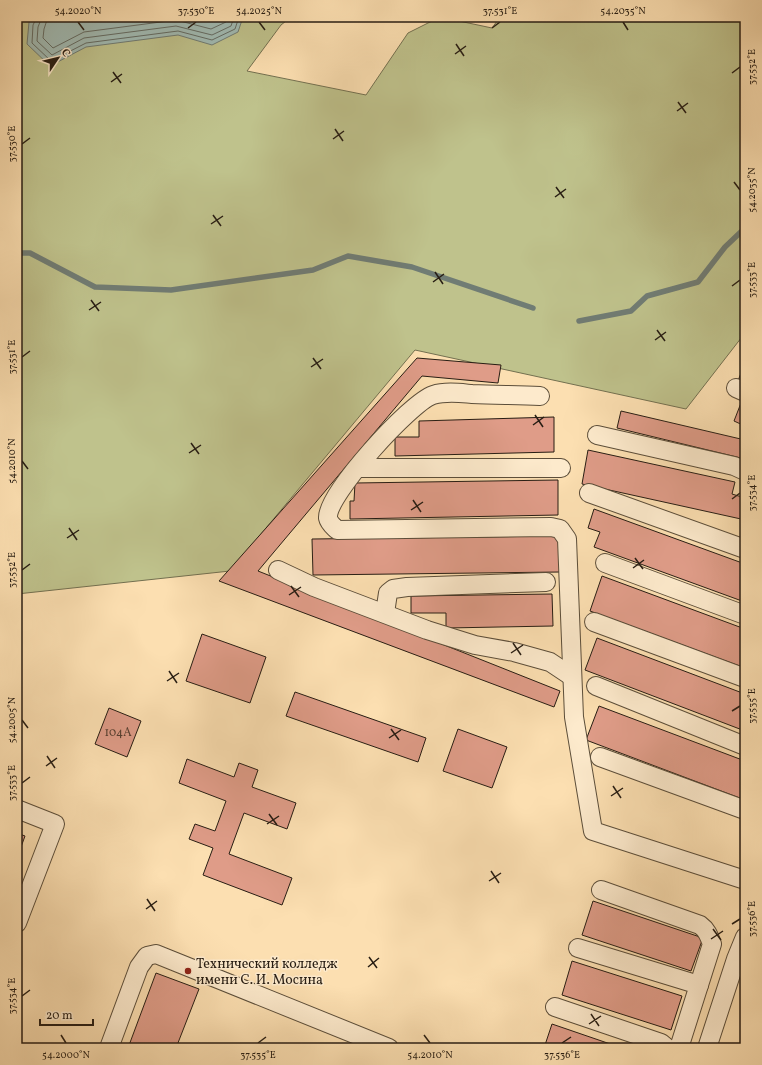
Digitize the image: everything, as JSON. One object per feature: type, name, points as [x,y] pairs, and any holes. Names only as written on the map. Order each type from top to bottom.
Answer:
[{"type":"street","points":[[540,396],[442,393],[432,395],[418,404],[377,444],[358,468],[331,504],[328,517],[331,525],[337,530],[551,527],[560,529],[567,539],[571,676],[574,717],[593,831],[745,880]]},
{"type":"street","points":[[597,435],[734,466],[745,471]]},
{"type":"street","points":[[358,468],[561,468]]},
{"type":"street","points":[[589,492],[745,549]]},
{"type":"street","points":[[605,563],[745,615]]},
{"type":"street","points":[[278,570],[314,587],[475,646],[514,652],[550,662],[571,676]]},
{"type":"street","points":[[385,614],[388,593],[394,589],[407,587],[546,582]]},
{"type":"street","points":[[594,622],[745,678]]},
{"type":"street","points":[[596,686],[745,746]]},
{"type":"street","points":[[600,757],[745,810]]},
{"type":"street","points":[[17,809],[55,824],[17,923]]},
{"type":"street","points":[[601,890],[700,925],[706,930],[712,944],[679,1048]]},
{"type":"street","points":[[707,1048],[736,959],[745,937]]},
{"type":"street","points":[[578,948],[699,985]]},
{"type":"street","points":[[109,1048],[139,967],[147,956],[156,954],[389,1048]]},
{"type":"street","points":[[555,1007],[661,1043],[667,1048]]},
{"type":"green space","points":[[17,17],[291,17],[281,25],[247,71],[366,95],[408,33],[440,17],[492,28],[500,17],[745,17],[745,333],[686,409],[415,350],[230,571],[17,594]]},
{"type":"water","points":[[34,17],[243,17],[238,32],[212,45],[178,35],[86,47],[50,66],[27,44],[29,22]]},
{"type":"building","points":[[417,358],[501,365],[498,383],[422,376],[258,571],[560,691],[554,707],[219,581]]},
{"type":"building","points":[[745,365],[745,384],[738,381]]},
{"type":"building","points":[[741,403],[745,405],[745,426],[734,421]]},
{"type":"building","points":[[621,411],[745,440],[745,459],[617,428]]},
{"type":"building","points":[[554,417],[554,452],[395,456],[395,437],[419,437],[419,421]]},
{"type":"building","points":[[588,450],[735,482],[732,494],[745,498],[741,519],[582,484]]},
{"type":"building","points":[[558,480],[558,515],[350,519],[350,501],[354,501],[355,483]]},
{"type":"building","points":[[594,509],[745,564],[745,593],[742,601],[594,547],[600,532],[588,528]]},
{"type":"building","points":[[559,536],[560,572],[313,575],[312,539]]},
{"type":"building","points":[[602,576],[745,629],[745,668],[590,611]]},
{"type":"building","points":[[552,594],[553,626],[446,628],[446,613],[411,613],[411,596]]},
{"type":"building","points":[[202,634],[266,657],[250,703],[186,681]]},
{"type":"building","points":[[597,638],[745,694],[745,731],[585,670]]},
{"type":"building","points":[[295,692],[426,738],[418,762],[286,716]]},
{"type":"building","points":[[599,706],[745,761],[745,800],[586,740]]},
{"type":"building","points":[[109,708],[141,721],[127,757],[95,744]]},
{"type":"building","points":[[458,729],[507,747],[492,788],[443,771]]},
{"type":"building","points":[[187,759],[234,777],[239,763],[258,770],[252,787],[296,803],[287,829],[244,813],[229,854],[292,878],[282,905],[203,875],[213,848],[189,839],[195,824],[215,831],[226,801],[179,783]]},
{"type":"building","points":[[17,833],[25,836],[17,858]]},
{"type":"building","points":[[593,901],[703,938],[691,971],[582,935]]},
{"type":"building","points":[[572,961],[682,996],[671,1030],[562,995]]},
{"type":"building","points":[[156,973],[199,989],[176,1048],[128,1048]]},
{"type":"building","points":[[552,1024],[622,1048],[544,1048]]},
{"type":"waterway","points":[[579,321],[631,311],[647,296],[698,282],[725,247],[745,228]]},
{"type":"waterway","points":[[17,253],[30,253],[95,287],[171,290],[313,270],[348,256],[412,267],[533,308]]},
{"type":"place","name":"Технический колледж имени С. И. Мосина","points":[[188,971]]}]
